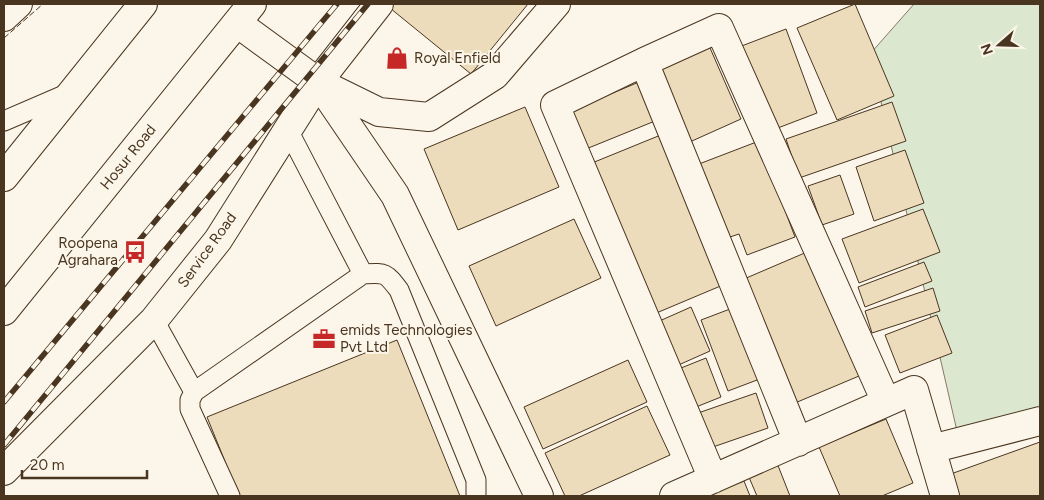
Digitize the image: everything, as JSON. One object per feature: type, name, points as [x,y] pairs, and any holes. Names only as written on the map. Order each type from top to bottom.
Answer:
[{"type":"main road","points":[[4,17],[18,4]]},
{"type":"main road","points":[[4,177],[143,4]]},
{"type":"main road","name":"Service Road","points":[[4,471],[154,320],[218,240],[318,82],[379,4]]},
{"type":"main road","points":[[318,82],[379,112],[429,117],[495,75],[556,4]]},
{"type":"main road","points":[[244,13],[318,82],[395,195],[539,496]]},
{"type":"main road","name":"Hosur Road","points":[[4,311],[244,13]]},
{"type":"main road","points":[[714,479],[555,105],[719,28],[886,402]]},
{"type":"main road","points":[[644,62],[798,442]]},
{"type":"main road","points":[[674,496],[914,390],[931,448],[938,494]]},
{"type":"main road","points":[[931,448],[1040,421]]},
{"type":"lane","points":[[4,121],[73,91]]},
{"type":"lane","points":[[288,130],[363,274]]},
{"type":"lane","points":[[230,496],[190,409],[190,400],[194,392],[363,274],[381,273],[388,276],[399,290],[476,480],[476,496]]},
{"type":"lane","points":[[154,320],[194,392]]},
{"type":"green space","points":[[914,4],[1040,4],[1040,407],[957,431],[870,54]]},
{"type":"building","points":[[385,4],[528,4],[471,74]]},
{"type":"building","points":[[855,4],[894,96],[837,120],[797,28]]},
{"type":"building","points":[[786,29],[817,113],[770,131],[739,47]]},
{"type":"building","points":[[707,41],[741,119],[683,145],[650,66]]},
{"type":"building","points":[[639,82],[655,121],[586,149],[570,111]]},
{"type":"building","points":[[892,102],[906,141],[799,178],[786,139]]},
{"type":"building","points":[[525,107],[559,187],[458,230],[424,149]]},
{"type":"building","points":[[668,132],[730,282],[654,314],[592,163]]},
{"type":"building","points":[[759,141],[795,237],[747,255],[739,234],[727,238],[699,164]]},
{"type":"building","points":[[905,150],[924,203],[874,221],[856,167]]},
{"type":"building","points":[[840,175],[854,214],[822,225],[808,186]]},
{"type":"building","points":[[923,209],[940,252],[859,283],[842,239]]},
{"type":"building","points":[[574,219],[601,278],[496,326],[469,266]]},
{"type":"building","points":[[807,252],[859,376],[795,403],[744,279]]},
{"type":"building","points":[[924,262],[932,281],[865,307],[858,287]]},
{"type":"building","points":[[933,288],[940,311],[872,333],[865,311]]},
{"type":"building","points":[[738,306],[765,377],[728,391],[701,320]]},
{"type":"building","points":[[691,307],[710,351],[674,367],[655,323]]},
{"type":"building","points":[[937,315],[952,353],[900,373],[885,335]]},
{"type":"building","points":[[397,340],[460,496],[239,496],[207,417]]},
{"type":"building","points":[[706,358],[721,397],[691,409],[676,370]]},
{"type":"building","points":[[628,360],[647,402],[543,449],[524,407]]},
{"type":"building","points":[[756,393],[768,428],[710,448],[698,413]]},
{"type":"building","points":[[647,406],[670,455],[579,496],[565,496],[545,453]]},
{"type":"building","points":[[886,419],[913,483],[882,496],[840,496],[819,447]]},
{"type":"building","points":[[1040,442],[1040,496],[955,496],[948,475]]},
{"type":"building","points":[[777,463],[790,496],[757,496],[748,475]]},
{"type":"building","points":[[744,481],[750,496],[705,496]]},
{"type":"railway","points":[[4,402],[337,4]]},
{"type":"railway","points":[[4,445],[368,4]]},
{"type":"fence","points":[[4,38],[43,4]]},
{"type":"place","name":"Royal Enfield","points":[[397,58]]},
{"type":"place","name":"Roopena Agrahara","points":[[135,252]]},
{"type":"place","name":"emids Technologies Pvt Ltd","points":[[324,339]]}]
